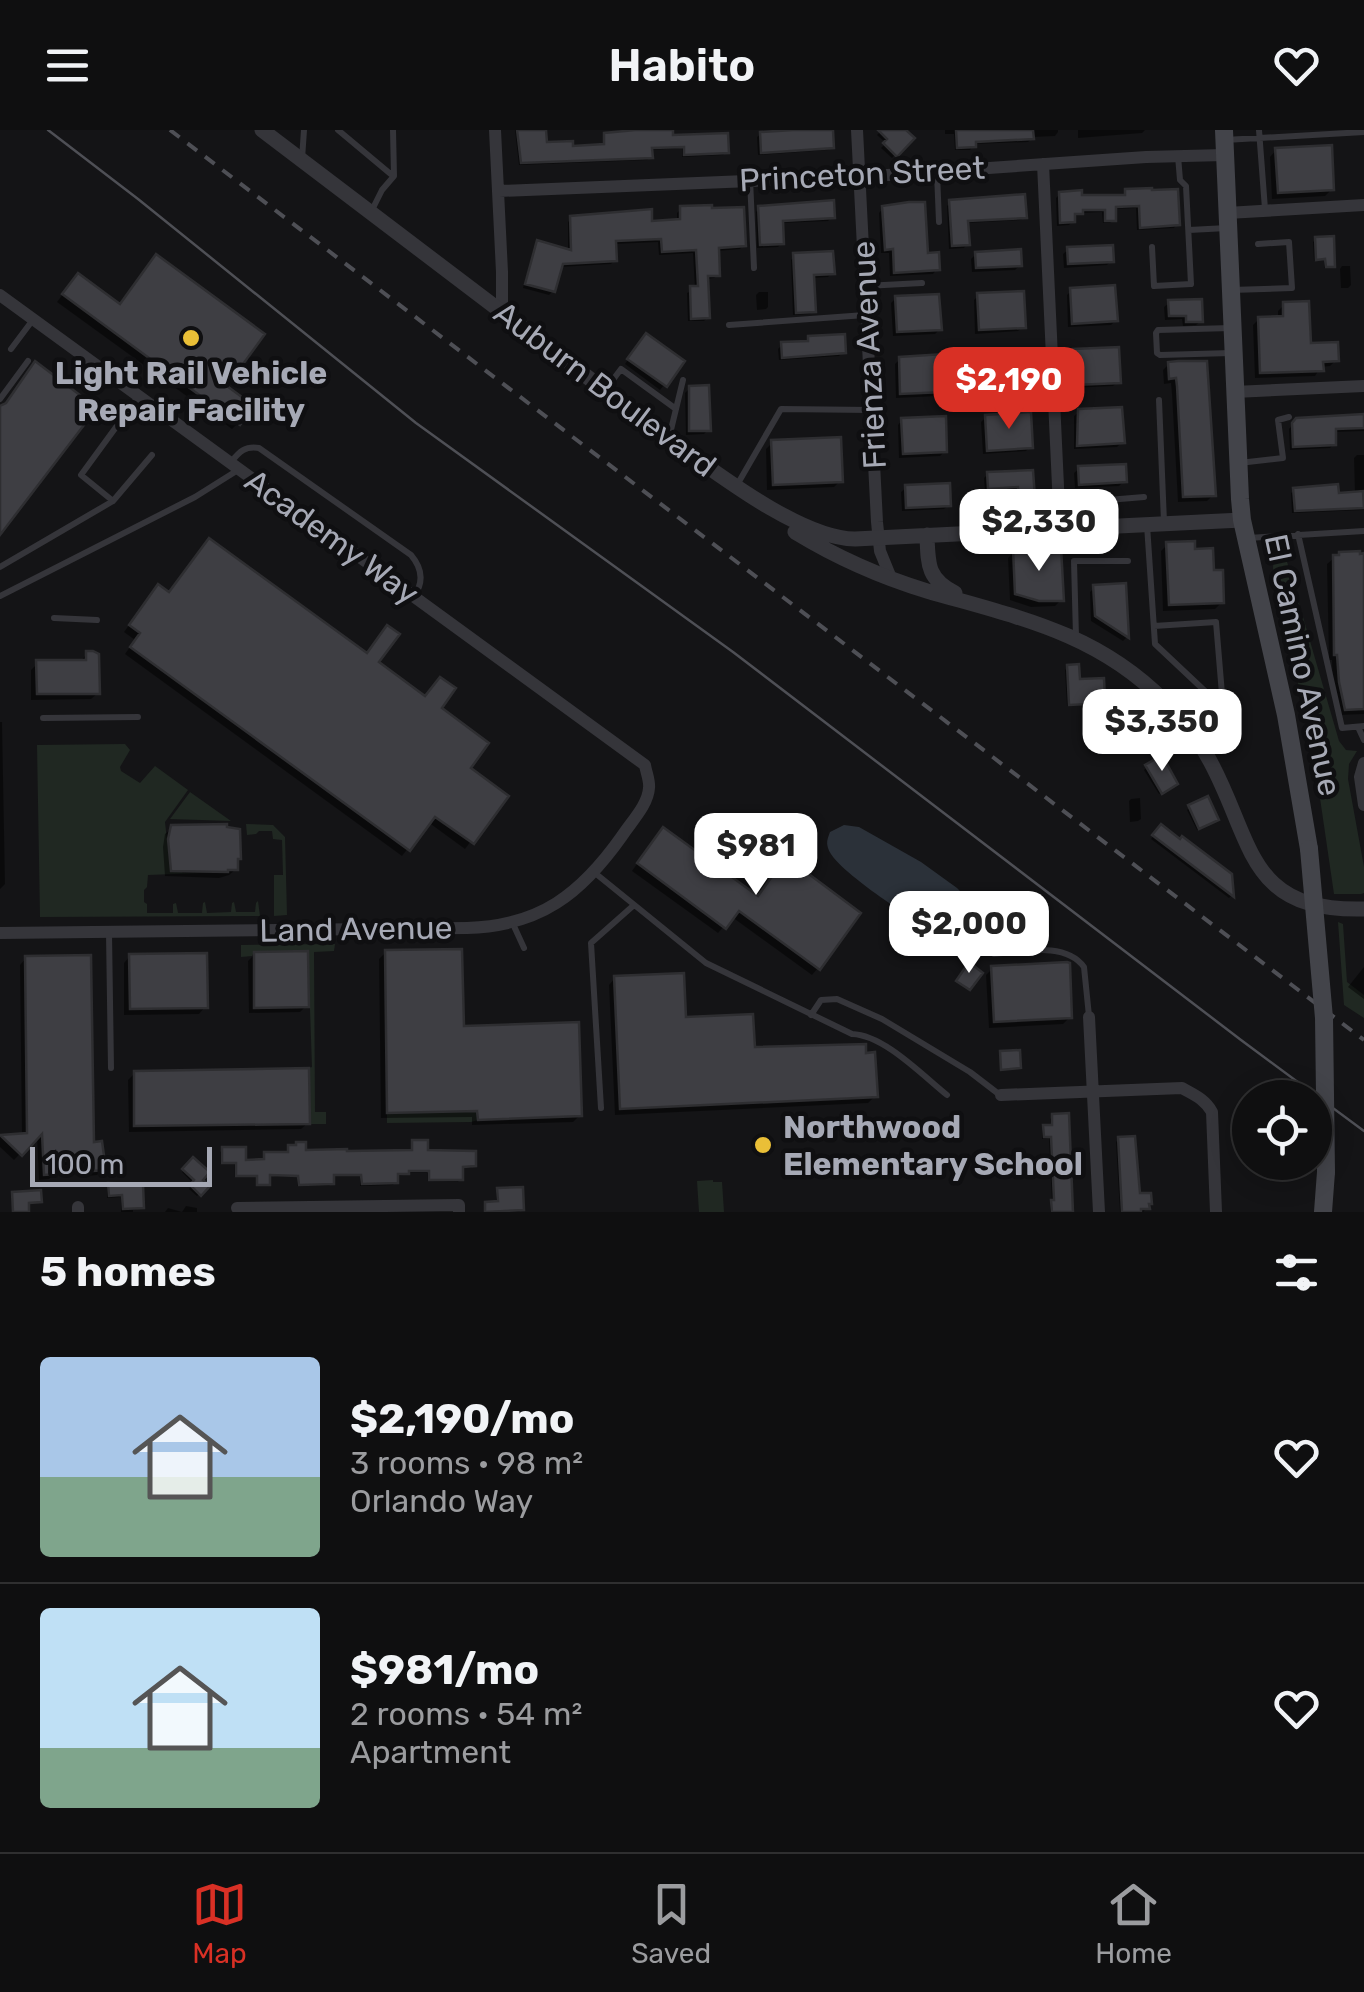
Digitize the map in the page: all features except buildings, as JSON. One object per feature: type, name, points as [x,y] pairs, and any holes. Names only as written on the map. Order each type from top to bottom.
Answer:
[{"type":"main road","name":"El Camino Avenue","points":[[1224,142],[1244,529],[1286,715],[1309,848],[1324,1018],[1323,1212]]},
{"type":"street","name":"Auburn Boulevard","points":[[262,130],[669,440],[786,516],[796,532],[851,562],[891,578],[1076,638],[1134,674],[1196,738],[1255,862],[1280,888],[1321,907],[1364,910]]},
{"type":"street","points":[[495,130],[502,312]]},
{"type":"street","name":"Frienza Avenue","points":[[857,130],[878,538],[882,561],[891,578]]},
{"type":"street","name":"Princeton Street","points":[[499,192],[936,172],[1178,156],[1224,142]]},
{"type":"street","points":[[1043,164],[1060,528]]},
{"type":"street","points":[[1227,220],[1265,211],[1364,205]]},
{"type":"street","name":"Academy Way","points":[[0,295],[645,765],[649,788]]},
{"type":"street","points":[[1234,392],[1364,386]]},
{"type":"street","points":[[786,516],[835,538],[1146,524],[1244,529]]},
{"type":"street","name":"Auburn Boulevard","points":[[927,535],[929,568],[935,579],[972,602]]},
{"type":"street","points":[[1364,763],[1360,777],[1364,805]]},
{"type":"street","name":"Land Avenue","points":[[0,933],[467,928],[512,922],[557,904],[594,872],[644,804],[649,788]]},
{"type":"street","points":[[1089,1017],[1098,1212]]},
{"type":"street","points":[[1002,1096],[1182,1088],[1208,1104],[1212,1112],[1216,1212]]},
{"type":"street","points":[[237,1208],[459,1204],[459,1212]]},
{"type":"lane","points":[[302,160],[304,130]]},
{"type":"lane","points":[[338,130],[394,176]]},
{"type":"lane","points":[[371,213],[394,176],[393,130]]},
{"type":"lane","points":[[1224,142],[1259,134],[1364,132]]},
{"type":"lane","points":[[1259,134],[1265,211]]},
{"type":"lane","points":[[1152,247],[1154,286],[1191,284],[1186,186],[1180,180],[1178,156]]},
{"type":"lane","points":[[936,172],[939,222]]},
{"type":"lane","points":[[750,180],[754,268]]},
{"type":"lane","points":[[1188,230],[1227,220]]},
{"type":"lane","points":[[1230,290],[1292,288],[1289,242],[1258,244]]},
{"type":"lane","points":[[865,286],[922,283]]},
{"type":"lane","points":[[729,324],[866,315]]},
{"type":"lane","points":[[11,349],[32,320]]},
{"type":"lane","points":[[1232,328],[1156,333],[1157,353],[1232,353]]},
{"type":"lane","points":[[0,398],[28,361]]},
{"type":"lane","points":[[604,391],[621,369],[676,410]]},
{"type":"lane","points":[[669,440],[683,380]]},
{"type":"lane","points":[[113,500],[80,474],[138,396]]},
{"type":"lane","points":[[1159,400],[1164,524]]},
{"type":"lane","points":[[736,486],[780,409],[872,410]]},
{"type":"lane","points":[[1238,463],[1283,458],[1278,420],[1289,417]]},
{"type":"lane","points":[[0,596],[195,497],[235,467],[242,449],[250,447],[260,448],[411,555],[421,574],[421,586],[414,596]]},
{"type":"lane","points":[[0,566],[113,500],[152,454]]},
{"type":"lane","points":[[1084,502],[1144,497]]},
{"type":"lane","points":[[1112,499],[1114,526]]},
{"type":"lane","points":[[1146,524],[1155,644],[1223,708]]},
{"type":"lane","points":[[1244,529],[1298,534],[1364,531]]},
{"type":"lane","points":[[1298,534],[1342,728],[1361,726],[1364,740]]},
{"type":"lane","points":[[1076,638],[1074,560],[1128,561]]},
{"type":"lane","points":[[54,618],[97,620]]},
{"type":"lane","points":[[1154,626],[1216,622],[1223,708],[1196,738]]},
{"type":"lane","points":[[43,718],[138,717]]},
{"type":"lane","points":[[594,872],[706,963],[852,1034],[864,1034],[888,1046],[946,1095]]},
{"type":"lane","points":[[601,1108],[591,942],[634,905]]},
{"type":"lane","points":[[512,922],[524,948]]},
{"type":"lane","points":[[109,932],[112,1068]]},
{"type":"lane","points":[[994,954],[1058,950],[1081,961],[1089,1017]]},
{"type":"lane","points":[[811,1015],[822,1000],[837,999],[882,1019],[1002,1096]]},
{"type":"shaded area","points":[[1283,548],[1339,741],[1346,750],[1357,751],[1349,764],[1348,779],[1364,867],[1361,894],[1334,894],[1314,757],[1273,568],[1274,554]]},
{"type":"shaded area","points":[[125,744],[130,750],[121,771],[140,783],[155,766],[188,790],[165,822],[169,859],[183,873],[228,872],[148,875],[144,890],[147,913],[173,913],[176,903],[178,913],[202,913],[205,902],[207,913],[231,912],[234,902],[236,912],[255,912],[258,901],[260,916],[40,917],[37,745]]},
{"type":"shaded area","points":[[190,792],[231,821],[170,819]]},
{"type":"shaded area","points":[[246,824],[273,825],[285,837],[287,915],[274,916],[274,875],[283,875],[282,840],[273,839],[272,831],[247,835]]},
{"type":"shaded area","points":[[844,825],[859,827],[921,862],[957,888],[969,900],[969,915],[962,927],[954,933],[926,928],[843,867],[833,857],[827,841],[830,832]]},
{"type":"shaded area","points":[[1338,922],[1343,924],[1347,982],[1364,995],[1364,1018],[1344,1005]]},
{"type":"shaded area","points":[[335,944],[334,951],[314,952],[315,1112],[326,1112],[326,1124],[310,1124],[308,951],[254,952],[252,956],[241,957],[241,945]]},
{"type":"shaded area","points":[[464,1026],[475,1026],[478,1120],[387,1123],[387,1113]]},
{"type":"shaded area","points":[[697,1181],[722,1182],[724,1212],[699,1212]]},
{"type":"tram line","points":[[48,130],[416,423],[733,652],[1364,1131]]},
{"type":"railway","points":[[170,130],[1364,1040]]},
{"type":"place","name":"Light Rail Vehicle Repair Facility","points":[[191,338]]},
{"type":"place","name":"Northwood Elementary School","points":[[763,1145]]}]
